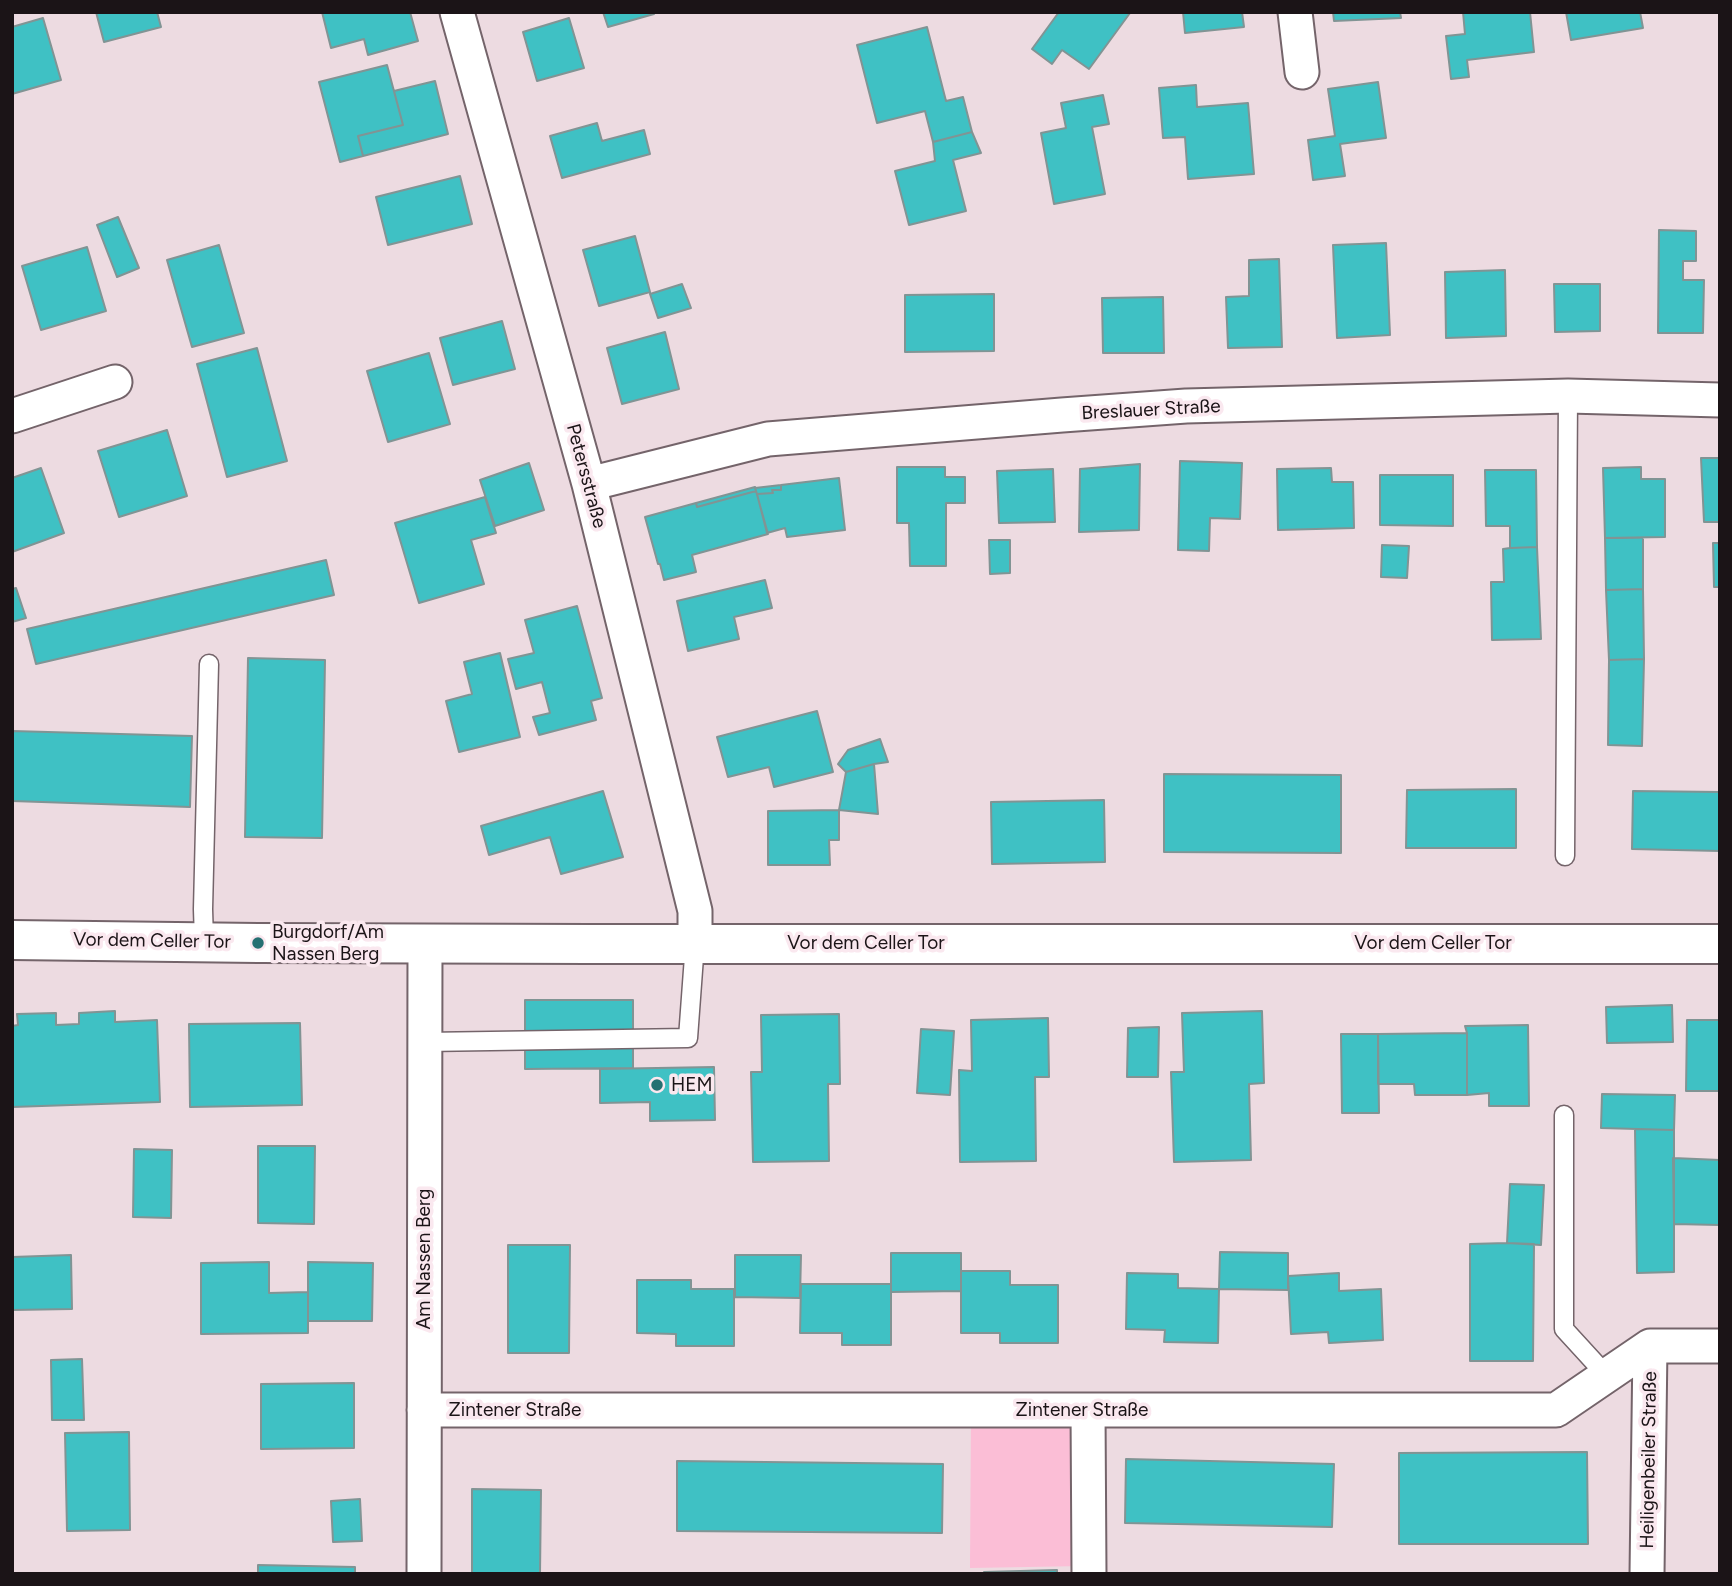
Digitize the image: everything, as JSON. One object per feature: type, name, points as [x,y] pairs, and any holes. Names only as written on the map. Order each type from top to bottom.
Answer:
[{"type":"street","name":"Petersstraße","points":[[457,12],[589,484],[695,911],[695,943]]},
{"type":"street","points":[[1295,12],[1302,72]]},
{"type":"street","points":[[12,415],[115,382]]},
{"type":"street","name":"Breslauer Straße","points":[[589,484],[768,439],[1186,406],[1568,396],[1720,400]]},
{"type":"street","name":"Vor dem Celler Tor","points":[[12,940],[425,944],[1720,944]]},
{"type":"street","name":"Am Nassen Berg","points":[[424,1574],[425,944]]},
{"type":"street","points":[[1650,1346],[1720,1346]]},
{"type":"street","name":"Zintener Straße","points":[[424,1410],[1556,1410],[1650,1346]]},
{"type":"street","name":"Heiligenbeiler Straße","points":[[1647,1574],[1650,1346]]},
{"type":"street","points":[[1088,1410],[1089,1574]]},
{"type":"lane","points":[[1564,856],[1568,396]]},
{"type":"lane","points":[[204,942],[209,664]]},
{"type":"lane","points":[[425,1042],[688,1038],[695,943]]},
{"type":"lane","points":[[1564,1115],[1564,1329],[1607,1376]]},
{"type":"shaded area","points":[[971,1417],[1083,1417],[1084,1566],[970,1568]]},
{"type":"building","points":[[96,12],[157,12],[161,27],[104,42]]},
{"type":"building","points":[[322,12],[410,12],[418,41],[368,55],[364,39],[331,48]]},
{"type":"building","points":[[603,12],[653,12],[654,14],[608,27]]},
{"type":"building","points":[[1059,12],[1130,13],[1089,69],[1062,50],[1052,64],[1032,49]]},
{"type":"building","points":[[1183,12],[1242,12],[1244,27],[1185,33]]},
{"type":"building","points":[[1333,12],[1400,12],[1401,18],[1334,21]]},
{"type":"building","points":[[1463,12],[1530,12],[1534,52],[1467,60],[1469,77],[1451,79],[1446,36],[1465,34]]},
{"type":"building","points":[[1566,12],[1640,12],[1643,28],[1571,40]]},
{"type":"building","points":[[43,18],[61,80],[12,94],[12,27]]},
{"type":"building","points":[[569,18],[584,68],[537,81],[523,32]]},
{"type":"building","points":[[927,27],[946,101],[963,97],[972,132],[933,142],[925,111],[877,123],[857,45]]},
{"type":"building","points":[[387,65],[403,125],[358,136],[363,156],[340,162],[319,82]]},
{"type":"building","points":[[435,81],[448,134],[363,156],[358,136],[403,125],[394,91]]},
{"type":"building","points":[[1378,82],[1386,138],[1340,144],[1345,176],[1313,180],[1308,140],[1335,136],[1328,89]]},
{"type":"building","points":[[1196,85],[1197,107],[1248,103],[1254,174],[1188,179],[1185,137],[1163,138],[1159,88]]},
{"type":"building","points":[[1103,95],[1109,124],[1092,127],[1105,194],[1054,204],[1041,133],[1066,128],[1061,103]]},
{"type":"building","points":[[597,123],[602,141],[644,130],[650,154],[562,178],[550,136]]},
{"type":"building","points":[[972,132],[981,153],[953,160],[966,211],[909,225],[895,171],[935,161],[933,142]]},
{"type":"building","points":[[460,176],[472,224],[388,245],[376,197]]},
{"type":"building","points":[[118,217],[139,268],[117,277],[97,225]]},
{"type":"building","points":[[1659,230],[1696,231],[1696,261],[1683,261],[1683,280],[1704,280],[1703,333],[1658,333]]},
{"type":"building","points":[[635,236],[650,292],[599,306],[583,250]]},
{"type":"building","points":[[1386,243],[1390,335],[1337,338],[1333,245]]},
{"type":"building","points":[[219,245],[244,333],[192,347],[167,260]]},
{"type":"building","points":[[87,247],[106,311],[41,330],[22,266]]},
{"type":"building","points":[[1279,259],[1282,347],[1228,348],[1226,297],[1249,296],[1249,260]]},
{"type":"building","points":[[1505,270],[1506,336],[1446,338],[1445,272]]},
{"type":"building","points":[[682,284],[691,308],[658,318],[650,294]]},
{"type":"building","points":[[1554,284],[1600,284],[1600,331],[1555,332]]},
{"type":"building","points":[[994,294],[994,351],[905,352],[905,295]]},
{"type":"building","points":[[1163,297],[1164,353],[1103,353],[1102,298]]},
{"type":"building","points":[[502,321],[515,369],[453,385],[440,338]]},
{"type":"building","points":[[665,332],[679,389],[622,404],[607,348]]},
{"type":"building","points":[[257,348],[287,461],[227,477],[197,364]]},
{"type":"building","points":[[429,353],[450,424],[388,442],[367,371]]},
{"type":"building","points":[[167,430],[187,496],[119,517],[98,451]]},
{"type":"building","points":[[1701,458],[1720,458],[1720,522],[1704,522]]},
{"type":"building","points":[[1180,461],[1242,463],[1240,519],[1210,518],[1209,551],[1178,550]]},
{"type":"building","points":[[529,463],[544,510],[495,526],[480,480]]},
{"type":"building","points":[[1140,464],[1139,530],[1079,532],[1080,469]]},
{"type":"building","points":[[897,467],[945,467],[945,477],[965,477],[965,503],[946,503],[946,566],[910,566],[909,523],[897,523]]},
{"type":"building","points":[[1641,467],[1641,479],[1665,479],[1665,537],[1605,538],[1603,468]]},
{"type":"building","points":[[41,468],[64,533],[12,552],[12,478]]},
{"type":"building","points":[[1331,468],[1332,482],[1353,482],[1354,528],[1278,530],[1277,469]]},
{"type":"building","points":[[1053,469],[1055,522],[999,523],[997,471]]},
{"type":"building","points":[[1485,470],[1536,470],[1537,547],[1510,548],[1510,526],[1486,526]]},
{"type":"building","points":[[1380,475],[1453,475],[1453,526],[1380,525]]},
{"type":"building","points":[[839,478],[845,530],[787,537],[785,528],[767,533],[757,494],[781,490],[781,485]]},
{"type":"building","points":[[781,485],[781,490],[772,490],[773,493],[757,494],[755,488]]},
{"type":"building","points":[[755,487],[756,491],[697,507],[696,503]]},
{"type":"building","points":[[756,491],[768,534],[692,555],[696,572],[664,580],[645,517],[696,503],[697,507]]},
{"type":"building","points":[[485,497],[496,533],[471,540],[484,584],[419,603],[395,523]]},
{"type":"building","points":[[1605,538],[1643,538],[1643,589],[1606,590]]},
{"type":"building","points":[[989,540],[1010,540],[1010,573],[990,574]]},
{"type":"building","points":[[1713,543],[1720,543],[1720,587],[1714,587]]},
{"type":"building","points":[[1382,545],[1409,546],[1407,578],[1381,577]]},
{"type":"building","points":[[1537,547],[1541,639],[1492,640],[1491,582],[1504,582],[1503,549]]},
{"type":"building","points":[[326,560],[334,595],[36,664],[27,629]]},
{"type":"building","points":[[765,580],[772,608],[734,617],[739,639],[688,651],[677,601]]},
{"type":"building","points":[[16,588],[26,618],[12,622],[12,589]]},
{"type":"building","points":[[1643,589],[1644,659],[1609,660],[1606,590]]},
{"type":"building","points":[[577,606],[602,698],[591,701],[596,720],[539,735],[533,717],[550,713],[542,682],[516,689],[508,659],[534,653],[525,620]]},
{"type":"building","points":[[500,653],[520,737],[459,752],[446,701],[472,694],[464,662]]},
{"type":"building","points":[[248,658],[325,660],[322,838],[245,837]]},
{"type":"building","points":[[1644,659],[1642,746],[1608,745],[1609,660]]},
{"type":"building","points":[[817,711],[833,772],[774,787],[769,767],[728,777],[717,737]]},
{"type":"building","points":[[12,731],[192,736],[190,807],[12,801]]},
{"type":"building","points":[[880,739],[888,762],[846,772],[838,764],[848,750]]},
{"type":"building","points":[[874,764],[878,814],[839,810],[846,772]]},
{"type":"building","points":[[1164,774],[1341,775],[1341,853],[1164,852]]},
{"type":"building","points":[[1516,789],[1516,848],[1406,848],[1407,790]]},
{"type":"building","points":[[603,791],[623,857],[561,874],[550,837],[489,855],[481,826]]},
{"type":"building","points":[[1633,791],[1720,792],[1720,851],[1632,849]]},
{"type":"building","points":[[1104,800],[1105,862],[992,864],[991,802]]},
{"type":"building","points":[[839,810],[839,840],[829,840],[830,865],[768,865],[768,811]]},
{"type":"building","points":[[525,1000],[633,1000],[633,1068],[525,1069]]},
{"type":"building","points":[[1672,1005],[1673,1042],[1607,1043],[1606,1007]]},
{"type":"building","points":[[115,1011],[115,1022],[157,1020],[160,1102],[12,1107],[12,1026],[18,1025],[17,1014],[56,1013],[56,1025],[79,1024],[79,1013]]},
{"type":"building","points":[[1262,1011],[1264,1083],[1249,1084],[1251,1160],[1174,1162],[1171,1072],[1184,1072],[1182,1013]]},
{"type":"building","points":[[839,1014],[840,1084],[828,1084],[829,1161],[753,1162],[751,1072],[762,1072],[761,1015]]},
{"type":"building","points":[[1048,1018],[1049,1077],[1035,1077],[1036,1161],[960,1162],[959,1070],[972,1071],[971,1020]]},
{"type":"building","points":[[1687,1020],[1720,1020],[1720,1091],[1686,1091]]},
{"type":"building","points":[[300,1023],[302,1105],[190,1107],[189,1024]]},
{"type":"building","points":[[1528,1025],[1529,1106],[1489,1106],[1489,1093],[1467,1095],[1465,1026]]},
{"type":"building","points":[[1159,1027],[1158,1077],[1127,1077],[1128,1028]]},
{"type":"building","points":[[921,1029],[954,1031],[950,1095],[917,1093]]},
{"type":"building","points":[[1467,1033],[1467,1095],[1415,1095],[1414,1084],[1378,1084],[1378,1034]]},
{"type":"building","points":[[1341,1034],[1378,1034],[1379,1113],[1342,1113]]},
{"type":"building","name":"HEM","points":[[714,1067],[715,1120],[650,1121],[650,1102],[600,1103],[600,1069]]},
{"type":"building","points":[[1602,1094],[1675,1095],[1674,1130],[1601,1128]]},
{"type":"building","points":[[1635,1129],[1674,1130],[1674,1272],[1637,1273]]},
{"type":"building","points":[[258,1146],[315,1146],[314,1224],[258,1223]]},
{"type":"building","points":[[134,1149],[172,1150],[171,1218],[133,1217]]},
{"type":"building","points":[[1673,1158],[1720,1160],[1720,1225],[1674,1224]]},
{"type":"building","points":[[1510,1184],[1544,1185],[1541,1245],[1507,1243]]},
{"type":"building","points":[[1470,1244],[1534,1244],[1533,1361],[1470,1361]]},
{"type":"building","points":[[508,1245],[570,1245],[569,1353],[508,1353]]},
{"type":"building","points":[[1220,1252],[1288,1253],[1288,1290],[1219,1289]]},
{"type":"building","points":[[891,1253],[961,1253],[961,1291],[891,1292]]},
{"type":"building","points":[[71,1255],[72,1309],[12,1310],[12,1257]]},
{"type":"building","points":[[735,1255],[801,1255],[800,1298],[735,1297]]},
{"type":"building","points":[[269,1262],[269,1293],[308,1292],[308,1333],[201,1334],[201,1263]]},
{"type":"building","points":[[308,1262],[373,1263],[372,1321],[308,1321]]},
{"type":"building","points":[[961,1271],[1010,1271],[1010,1285],[1058,1285],[1058,1343],[1000,1343],[1000,1333],[961,1333]]},
{"type":"building","points":[[1127,1273],[1178,1274],[1178,1288],[1219,1289],[1218,1343],[1164,1342],[1165,1330],[1126,1329]]},
{"type":"building","points":[[1339,1273],[1339,1291],[1381,1289],[1383,1340],[1329,1343],[1328,1332],[1291,1334],[1288,1276]]},
{"type":"building","points":[[637,1280],[691,1280],[691,1289],[734,1289],[734,1346],[676,1346],[676,1334],[637,1333]]},
{"type":"building","points":[[801,1284],[891,1284],[891,1345],[842,1345],[842,1333],[800,1333]]},
{"type":"building","points":[[82,1359],[84,1420],[52,1420],[51,1360]]},
{"type":"building","points":[[354,1383],[354,1448],[261,1449],[261,1384]]},
{"type":"building","points":[[129,1432],[130,1530],[67,1531],[65,1433]]},
{"type":"building","points":[[1587,1452],[1588,1544],[1399,1544],[1399,1453]]},
{"type":"building","points":[[1126,1459],[1334,1464],[1332,1527],[1125,1523]]},
{"type":"building","points":[[677,1461],[943,1464],[942,1533],[677,1531]]},
{"type":"building","points":[[472,1489],[541,1490],[540,1574],[472,1574]]},
{"type":"building","points":[[360,1499],[362,1541],[333,1542],[331,1501]]},
{"type":"building","points":[[258,1565],[355,1567],[355,1574],[258,1574]]},
{"type":"building","points":[[1057,1570],[1057,1574],[984,1574],[984,1572]]},
{"type":"place","name":"Burgdorf/Am Nassen Berg","points":[[258,943]]},
{"type":"place","name":"HEM","points":[[657,1085]]}]
